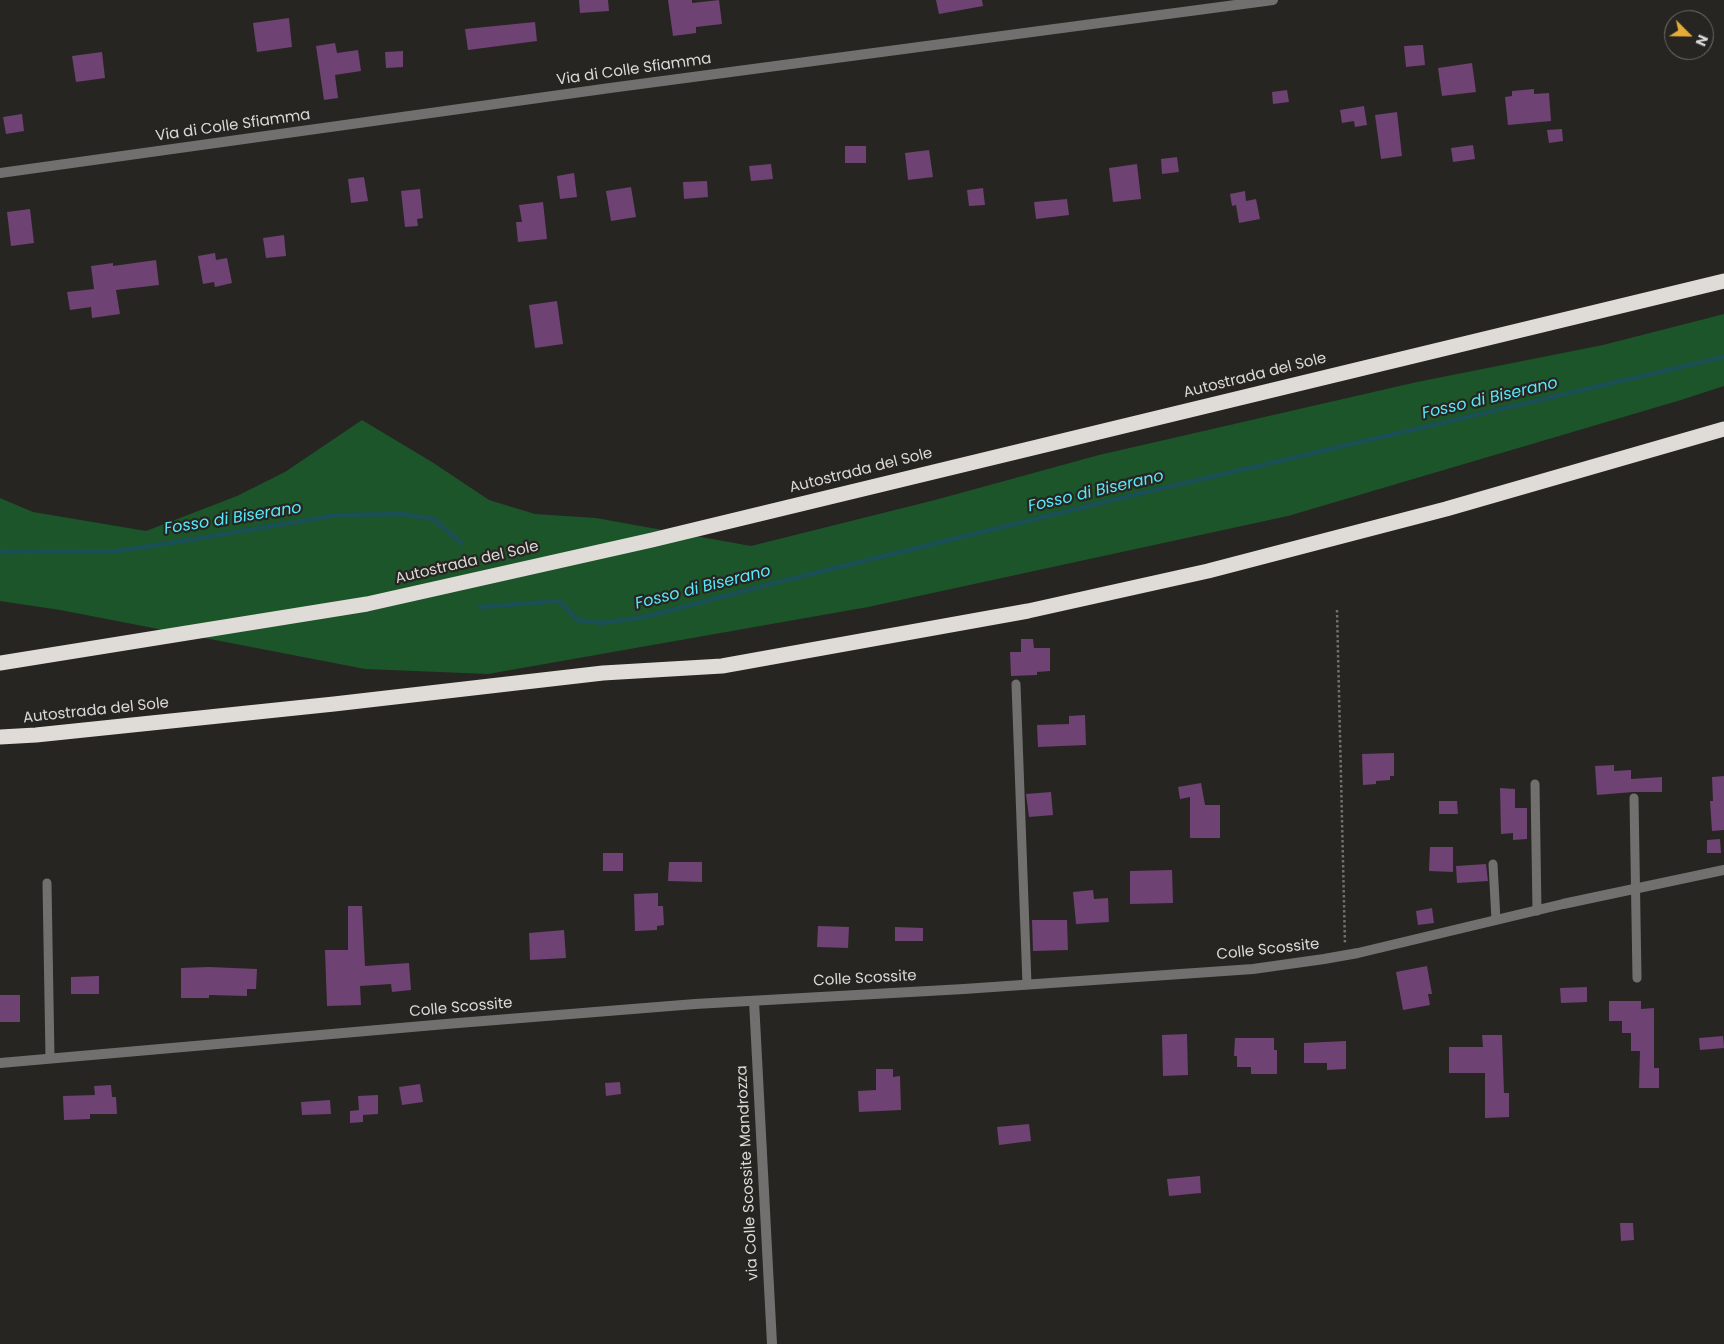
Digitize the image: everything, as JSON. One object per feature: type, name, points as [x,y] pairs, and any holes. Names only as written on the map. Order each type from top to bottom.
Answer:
[{"type":"highway","name":"Autostrada del Sole","points":[[0,663],[367,604],[652,540],[1724,281]]},
{"type":"highway","name":"Autostrada del Sole","points":[[0,737],[36,735],[344,703],[603,673],[722,666],[1028,611],[1208,570],[1446,509],[1724,429]]},
{"type":"street","name":"Via di Colle Sfiamma","points":[[0,173],[600,89],[1273,0]]},
{"type":"street","name":"Colle Scossite","points":[[0,1062],[446,1024],[754,1001],[1252,969],[1345,955],[1724,870]]},
{"type":"street","name":"via Colle Scossite Mandrozza","points":[[754,1001],[772,1344]]},
{"type":"lane","points":[[1016,684],[1027,984]]},
{"type":"lane","points":[[1535,784],[1537,911]]},
{"type":"lane","points":[[1634,798],[1637,978]]},
{"type":"lane","points":[[1493,864],[1496,920]]},
{"type":"lane","points":[[47,883],[50,1058]]},
{"type":"path","points":[[1337,610],[1345,955]]},
{"type":"green space","points":[[1724,314],[1724,386],[1288,516],[868,607],[488,674],[365,669],[60,610],[0,601],[0,498],[33,512],[146,531],[237,496],[285,472],[362,420],[432,462],[489,500],[535,514],[596,518],[751,546],[935,500],[1099,455],[1417,382],[1603,345]]},
{"type":"building","points":[[579,0],[608,0],[609,11],[580,13]]},
{"type":"building","points":[[668,0],[692,0],[692,3],[719,0],[722,24],[696,27],[696,33],[673,36]]},
{"type":"building","points":[[936,0],[982,0],[983,6],[939,14]]},
{"type":"building","points":[[289,18],[292,47],[257,52],[253,23]]},
{"type":"building","points":[[535,22],[537,41],[468,50],[465,29]]},
{"type":"building","points":[[335,43],[337,53],[358,50],[361,71],[335,75],[338,98],[324,100],[316,46]]},
{"type":"building","points":[[1423,45],[1425,65],[1406,67],[1404,46]]},
{"type":"building","points":[[403,51],[403,67],[386,68],[385,52]]},
{"type":"building","points":[[102,52],[105,78],[76,82],[72,56]]},
{"type":"building","points":[[1472,63],[1476,92],[1442,96],[1438,68]]},
{"type":"building","points":[[1534,89],[1534,94],[1549,93],[1551,121],[1508,125],[1505,97],[1512,96],[1512,91]]},
{"type":"building","points":[[1287,90],[1289,102],[1273,104],[1272,92]]},
{"type":"building","points":[[1364,106],[1367,125],[1355,127],[1354,121],[1342,123],[1340,110]]},
{"type":"building","points":[[1397,112],[1402,156],[1381,159],[1375,115]]},
{"type":"building","points":[[22,114],[24,131],[6,134],[3,117]]},
{"type":"building","points":[[1562,129],[1563,141],[1549,143],[1547,130]]},
{"type":"building","points":[[1473,145],[1475,159],[1453,162],[1451,148]]},
{"type":"building","points":[[845,146],[866,146],[866,163],[845,163]]},
{"type":"building","points":[[929,150],[933,177],[908,180],[905,153]]},
{"type":"building","points":[[1177,157],[1179,172],[1162,174],[1161,159]]},
{"type":"building","points":[[771,164],[773,179],[751,181],[749,166]]},
{"type":"building","points":[[1137,164],[1141,199],[1113,202],[1109,168]]},
{"type":"building","points":[[574,173],[577,197],[560,199],[557,176]]},
{"type":"building","points":[[364,177],[368,201],[351,203],[348,179]]},
{"type":"building","points":[[707,181],[708,197],[684,199],[683,182]]},
{"type":"building","points":[[631,187],[636,217],[611,221],[606,191]]},
{"type":"building","points":[[983,188],[985,205],[969,206],[967,190]]},
{"type":"building","points":[[420,189],[423,218],[417,219],[418,226],[405,227],[401,191]]},
{"type":"building","points":[[1245,191],[1246,201],[1256,199],[1260,219],[1239,223],[1236,205],[1232,206],[1230,194]]},
{"type":"building","points":[[1067,199],[1069,215],[1036,219],[1034,202]]},
{"type":"building","points":[[543,202],[547,239],[518,242],[516,222],[522,222],[519,205]]},
{"type":"building","points":[[30,209],[34,243],[11,246],[7,212]]},
{"type":"building","points":[[284,235],[286,256],[266,258],[263,238]]},
{"type":"building","points":[[215,253],[216,260],[227,258],[232,283],[215,287],[214,282],[203,284],[198,256]]},
{"type":"building","points":[[156,260],[159,285],[116,290],[120,314],[92,318],[91,307],[70,310],[67,292],[94,289],[91,266],[113,263],[113,266]]},
{"type":"building","points":[[557,301],[563,344],[535,348],[529,305]]},
{"type":"building","points":[[1021,639],[1033,639],[1034,648],[1050,648],[1050,671],[1037,672],[1037,675],[1011,676],[1010,652],[1021,652]]},
{"type":"building","points":[[1085,715],[1086,745],[1038,747],[1037,725],[1069,724],[1069,716]]},
{"type":"building","points":[[1394,753],[1394,776],[1390,776],[1390,780],[1376,781],[1376,784],[1363,785],[1362,754]]},
{"type":"building","points":[[1614,765],[1614,771],[1631,770],[1631,779],[1662,777],[1662,792],[1597,795],[1595,766]]},
{"type":"building","points":[[1724,776],[1724,830],[1712,831],[1710,801],[1713,801],[1712,777]]},
{"type":"building","points":[[1201,783],[1205,805],[1220,805],[1220,838],[1190,838],[1190,797],[1180,799],[1178,787]]},
{"type":"building","points":[[1500,788],[1515,789],[1515,808],[1527,808],[1527,839],[1513,840],[1513,833],[1501,834]]},
{"type":"building","points":[[1051,792],[1053,815],[1029,817],[1026,794]]},
{"type":"building","points":[[1439,801],[1457,801],[1458,814],[1439,814]]},
{"type":"building","points":[[1720,839],[1721,853],[1707,853],[1707,840]]},
{"type":"building","points":[[1430,847],[1453,847],[1453,872],[1429,871]]},
{"type":"building","points":[[603,853],[623,853],[623,871],[603,871]]},
{"type":"building","points":[[669,862],[702,862],[702,882],[668,881]]},
{"type":"building","points":[[1486,864],[1488,881],[1457,883],[1456,866]]},
{"type":"building","points":[[1172,870],[1173,903],[1130,904],[1130,871]]},
{"type":"building","points":[[1093,890],[1094,899],[1108,898],[1109,922],[1076,924],[1073,892]]},
{"type":"building","points":[[658,893],[658,906],[663,906],[664,925],[657,926],[657,930],[635,931],[634,894]]},
{"type":"building","points":[[348,906],[362,906],[365,966],[409,963],[411,990],[392,992],[391,984],[360,986],[361,1005],[327,1006],[325,950],[348,950]]},
{"type":"building","points":[[1432,908],[1434,923],[1418,925],[1416,911]]},
{"type":"building","points":[[1032,920],[1067,920],[1068,950],[1033,951]]},
{"type":"building","points":[[818,926],[849,927],[848,948],[817,947]]},
{"type":"building","points":[[895,927],[923,928],[923,941],[895,941]]},
{"type":"building","points":[[564,930],[566,958],[530,960],[529,933]]},
{"type":"building","points":[[1427,966],[1432,994],[1428,994],[1430,1005],[1403,1010],[1396,972]]},
{"type":"building","points":[[181,968],[257,969],[256,989],[247,989],[247,996],[209,995],[209,998],[181,998]]},
{"type":"building","points":[[99,976],[99,994],[71,994],[71,977]]},
{"type":"building","points":[[1587,987],[1587,1002],[1561,1003],[1560,988]]},
{"type":"building","points":[[0,995],[20,995],[20,1022],[0,1022]]},
{"type":"building","points":[[1609,1001],[1641,1001],[1641,1009],[1654,1008],[1654,1068],[1659,1068],[1659,1088],[1639,1088],[1640,1051],[1631,1051],[1631,1033],[1622,1033],[1622,1021],[1609,1021]]},
{"type":"building","points":[[1187,1034],[1188,1075],[1163,1076],[1162,1035]]},
{"type":"building","points":[[1482,1035],[1502,1035],[1504,1093],[1509,1093],[1509,1117],[1485,1118],[1485,1073],[1449,1073],[1449,1047],[1483,1047]]},
{"type":"building","points":[[1723,1036],[1724,1048],[1700,1050],[1699,1038]]},
{"type":"building","points":[[1235,1038],[1274,1038],[1274,1050],[1277,1050],[1277,1074],[1251,1074],[1251,1067],[1237,1067],[1237,1056],[1234,1056]]},
{"type":"building","points":[[1346,1041],[1346,1069],[1327,1070],[1327,1063],[1304,1063],[1304,1043]]},
{"type":"building","points":[[876,1069],[893,1069],[893,1077],[900,1076],[901,1110],[859,1112],[858,1091],[876,1090]]},
{"type":"building","points":[[620,1082],[621,1094],[606,1096],[605,1083]]},
{"type":"building","points":[[420,1084],[423,1102],[402,1105],[399,1087]]},
{"type":"building","points":[[111,1085],[112,1097],[116,1097],[117,1114],[90,1114],[90,1119],[64,1120],[63,1096],[95,1095],[94,1086]]},
{"type":"building","points":[[378,1095],[378,1114],[363,1115],[363,1122],[350,1123],[350,1111],[359,1110],[358,1096]]},
{"type":"building","points":[[330,1100],[331,1114],[302,1115],[301,1102]]},
{"type":"building","points":[[1029,1124],[1031,1141],[999,1145],[997,1127]]},
{"type":"building","points":[[1200,1176],[1201,1193],[1169,1196],[1167,1179]]},
{"type":"building","points":[[1620,1223],[1633,1223],[1634,1240],[1621,1241]]},
{"type":"waterway","name":"Fosso di Biserano","points":[[480,607],[560,601],[577,620],[602,623],[645,617],[786,580],[1125,497],[1724,357]]},
{"type":"waterway","name":"Fosso di Biserano","points":[[0,552],[116,551],[337,515],[402,514],[434,519],[461,543]]}]
